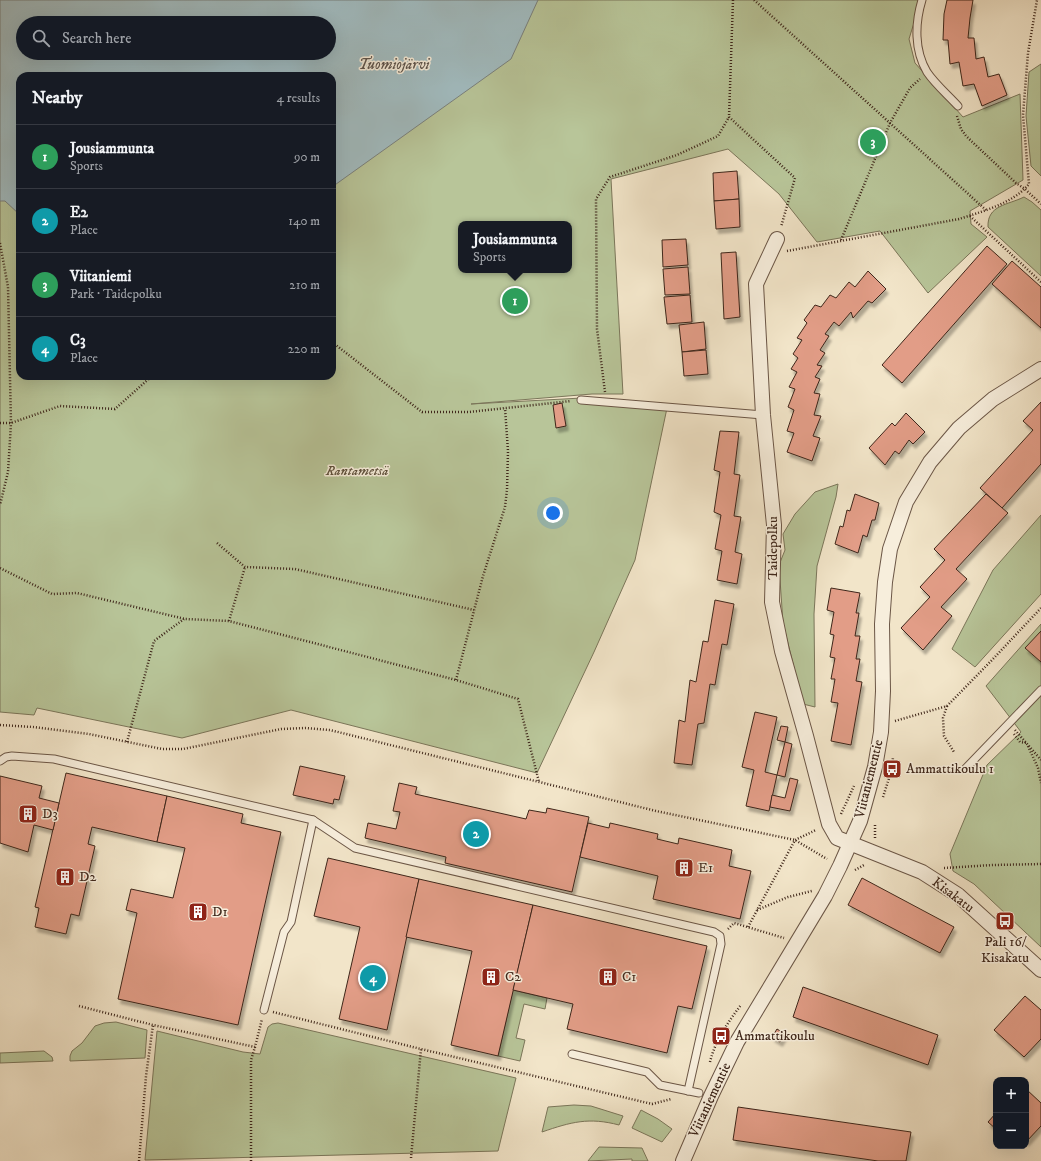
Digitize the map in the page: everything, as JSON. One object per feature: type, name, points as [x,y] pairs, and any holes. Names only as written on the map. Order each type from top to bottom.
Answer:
[{"type":"street","name":"Taidepolku","points":[[777,239],[756,284],[762,415],[774,525],[772,602],[782,651],[829,824],[836,838],[850,844]]},
{"type":"street","name":"Viitaniementie","points":[[683,1161],[737,1042],[821,903],[840,866],[860,821],[875,767],[881,732],[883,691],[882,624],[885,582],[890,549],[906,502],[930,462],[959,428],[993,399],[1041,369]]},
{"type":"street","name":"Kisakatu","points":[[850,844],[922,872],[958,895],[1041,970]]},
{"type":"lane","points":[[922,0],[916,29],[921,60],[928,73],[958,106]]},
{"type":"lane","points":[[581,400],[762,415]]},
{"type":"lane","points":[[965,769],[1009,725],[1041,690]]},
{"type":"lane","points":[[0,761],[6,757],[12,756],[54,759],[313,820],[356,848],[714,932],[720,936],[721,944],[688,1091]]},
{"type":"lane","points":[[264,1010],[284,932],[290,922],[313,820]]},
{"type":"lane","points":[[572,1054],[647,1072],[660,1085],[699,1093]]},
{"type":"path","points":[[606,402],[597,329],[596,199],[610,177],[677,155],[718,136],[729,117],[733,0]]},
{"type":"path","points":[[754,0],[987,210]]},
{"type":"path","points":[[770,254],[959,219],[987,210],[1025,189],[1029,184],[1023,115],[1028,53],[1037,0]]},
{"type":"path","points":[[841,241],[890,123],[910,88],[928,73]]},
{"type":"path","points":[[958,106],[957,112],[961,129],[966,136],[1016,183],[1041,204]]},
{"type":"path","points":[[729,117],[795,178],[777,239]]},
{"type":"path","points":[[970,216],[1041,282]]},
{"type":"path","points":[[0,243],[8,287],[11,423],[8,472],[0,505]]},
{"type":"path","points":[[336,345],[422,412],[469,412],[581,400]]},
{"type":"path","points":[[1,423],[11,423],[60,406],[115,409],[148,380]]},
{"type":"path","points":[[456,680],[483,576],[505,507],[508,451],[505,408]]},
{"type":"path","points":[[217,543],[245,567],[295,569],[474,610]]},
{"type":"path","points":[[229,621],[245,567]]},
{"type":"path","points":[[0,568],[52,594],[77,593],[185,619],[229,621],[456,680],[518,699],[539,782]]},
{"type":"path","points":[[954,752],[944,736],[943,718],[947,706],[1041,608]]},
{"type":"path","points":[[127,742],[154,641],[185,619]]},
{"type":"path","points":[[894,721],[947,706]]},
{"type":"path","points":[[0,725],[33,727],[89,734],[162,749],[183,749],[281,729],[330,730],[656,811],[795,840],[840,866]]},
{"type":"path","points":[[1009,725],[1020,742],[1027,743],[1041,760]]},
{"type":"path","points":[[1027,743],[1038,768],[1041,783]]},
{"type":"path","points":[[748,926],[795,840]]},
{"type":"path","points":[[938,868],[1041,864]]},
{"type":"path","points":[[757,910],[788,897],[816,890]]},
{"type":"path","points":[[720,936],[734,923],[788,939]]},
{"type":"path","points":[[79,1006],[153,1025],[255,1047]]},
{"type":"path","points":[[251,1161],[251,1060],[264,1010],[652,1104],[699,1093]]},
{"type":"path","points":[[139,1161],[146,1076],[153,1025]]},
{"type":"path","points":[[411,1158],[421,1049]]},
{"type":"green space","name":"Rantametsä","points":[[226,0],[921,0],[909,39],[915,63],[963,117],[1020,94],[1023,180],[970,211],[971,224],[987,237],[928,293],[880,231],[817,242],[779,194],[728,149],[611,179],[623,394],[592,394],[471,404],[582,398],[667,408],[635,560],[594,652],[537,773],[291,710],[182,738],[37,708],[34,715],[0,712],[0,60],[16,73],[16,380],[336,380],[336,72],[331,72],[330,60],[336,60],[336,16],[298,16]]},
{"type":"green space","points":[[1041,64],[1041,176],[1031,166],[1026,116],[1029,72]]},
{"type":"green space","points":[[1024,197],[1041,210],[1041,276],[988,227],[991,214],[995,210],[1005,204]]},
{"type":"green space","points":[[838,484],[836,497],[817,566],[814,614],[815,707],[803,704],[783,623],[779,565],[785,550],[783,534],[795,514],[815,492]]},
{"type":"green space","points":[[1041,515],[1041,594],[975,667],[952,649],[993,570]]},
{"type":"green space","points":[[1041,624],[1041,947],[974,884],[953,871],[950,854],[987,765],[1021,732],[986,686]]},
{"type":"green space","points":[[513,990],[547,998],[545,1009],[524,1004],[516,1038],[525,1040],[520,1061],[498,1056]]},
{"type":"green space","points":[[116,1022],[147,1030],[145,1058],[70,1061],[72,1051],[82,1043],[95,1026],[104,1023]]},
{"type":"green space","points":[[278,1023],[516,1078],[498,1151],[145,1160],[157,1031],[243,1052],[260,1054],[268,1027],[272,1024]]},
{"type":"green space","points":[[44,1051],[52,1057],[53,1061],[0,1063],[0,1053]]},
{"type":"green space","points":[[574,1105],[591,1106],[623,1116],[619,1125],[589,1121],[571,1123],[542,1132],[548,1107]]},
{"type":"green space","points":[[641,1110],[658,1119],[672,1129],[662,1142],[632,1128]]},
{"type":"green space","points":[[599,1147],[642,1148],[648,1161],[632,1161],[632,1159],[588,1161]]},
{"type":"water","name":"Tuomiojärvi","points":[[0,0],[538,0],[511,59],[336,184],[336,72],[16,72],[16,211],[5,201],[0,201]]},
{"type":"building","points":[[947,0],[973,0],[968,38],[974,38],[976,59],[984,57],[988,77],[999,74],[1007,95],[982,106],[974,84],[963,86],[959,62],[950,64],[948,40],[943,40],[944,14]]},
{"type":"building","points":[[737,171],[739,199],[714,201],[713,173]]},
{"type":"building","points":[[739,199],[740,227],[716,229],[714,201]]},
{"type":"building","points":[[686,239],[688,265],[663,267],[662,240]]},
{"type":"building","points":[[987,246],[1007,264],[902,383],[882,365]]},
{"type":"building","points":[[736,252],[740,317],[724,319],[721,253]]},
{"type":"building","points":[[1012,261],[1041,287],[1041,328],[992,284]]},
{"type":"building","points":[[688,267],[690,294],[665,295],[663,269]]},
{"type":"building","points":[[868,271],[886,289],[872,303],[868,301],[853,318],[851,312],[839,326],[834,322],[825,334],[829,336],[820,350],[825,353],[817,365],[822,366],[815,377],[820,379],[814,393],[820,394],[814,415],[821,416],[813,436],[820,438],[812,461],[787,452],[794,433],[787,431],[794,410],[788,407],[795,389],[789,387],[797,372],[791,369],[798,358],[793,354],[802,340],[797,338],[807,323],[804,320],[815,305],[821,307],[830,295],[836,298],[849,282],[855,287]]},
{"type":"building","points":[[690,295],[692,322],[667,324],[664,297]]},
{"type":"building","points":[[704,322],[706,349],[682,352],[679,325]]},
{"type":"building","points":[[706,350],[708,374],[684,376],[682,352]]},
{"type":"building","points":[[1041,402],[1041,464],[1002,508],[980,488],[1033,430],[1023,421]]},
{"type":"building","points":[[562,403],[566,426],[556,428],[553,405]]},
{"type":"building","points":[[906,413],[925,432],[913,444],[909,440],[899,454],[895,451],[885,465],[869,448],[892,423],[895,426]]},
{"type":"building","points":[[720,431],[739,432],[734,474],[740,475],[734,516],[741,517],[735,552],[742,554],[737,584],[717,580],[722,551],[715,549],[721,515],[714,512],[720,472],[714,470]]},
{"type":"building","points":[[855,494],[879,503],[875,520],[872,520],[867,537],[863,535],[858,553],[835,544],[840,526],[843,527],[847,510],[850,511]]},
{"type":"building","points":[[986,494],[1008,513],[956,569],[967,579],[941,607],[952,616],[923,650],[901,628],[930,597],[920,587],[945,560],[934,549]]},
{"type":"building","points":[[831,588],[860,593],[856,613],[859,613],[855,636],[860,636],[856,659],[860,659],[856,681],[862,682],[851,745],[831,741],[838,703],[831,702],[835,679],[831,679],[835,658],[830,657],[834,635],[830,634],[834,612],[827,610]]},
{"type":"building","points":[[715,600],[734,604],[727,645],[722,644],[715,685],[710,684],[704,723],[698,724],[692,765],[674,763],[679,720],[685,722],[690,680],[696,682],[703,641],[708,642]]},
{"type":"building","points":[[1041,631],[1041,662],[1025,648]]},
{"type":"building","points":[[755,712],[777,717],[765,772],[777,775],[769,811],[746,806],[754,770],[742,767]]},
{"type":"building","points":[[781,726],[788,727],[785,742],[777,740]]},
{"type":"building","points":[[785,742],[792,744],[785,777],[777,775]]},
{"type":"building","points":[[300,766],[345,776],[339,800],[334,799],[333,804],[293,795]]},
{"type":"building","name":"D2","points":[[66,773],[167,796],[157,842],[92,827],[88,844],[95,846],[79,916],[71,914],[66,934],[35,927],[39,908],[35,907]]},
{"type":"building","name":"D3","points":[[0,776],[42,786],[39,798],[59,803],[53,830],[34,825],[28,852],[0,843]]},
{"type":"building","points":[[790,778],[798,780],[790,811],[770,807],[772,795],[785,798]]},
{"type":"building","points":[[399,783],[417,787],[415,794],[526,819],[529,810],[546,813],[547,808],[589,817],[572,892],[445,863],[446,857],[365,838],[368,823],[396,829],[400,812],[393,811]]},
{"type":"building","name":"D1","points":[[167,796],[243,814],[241,823],[281,832],[238,1025],[118,999],[137,913],[126,910],[131,889],[173,898],[185,848],[157,842]]},
{"type":"building","name":"E1","points":[[588,823],[609,828],[610,823],[658,834],[657,839],[678,844],[679,838],[732,850],[729,866],[751,871],[740,919],[653,899],[658,876],[580,857]]},
{"type":"building","points":[[328,858],[419,879],[387,1030],[339,1019],[360,927],[314,916]]},
{"type":"building","points":[[862,878],[954,927],[940,953],[848,905]]},
{"type":"building","name":"C2","points":[[419,879],[533,905],[498,1056],[451,1045],[472,951],[406,937]]},
{"type":"building","name":"C1","points":[[533,905],[707,946],[692,1009],[678,1006],[667,1053],[567,1029],[573,1004],[513,990]]},
{"type":"building","points":[[803,987],[938,1035],[928,1065],[793,1017]]},
{"type":"building","points":[[1025,996],[1041,1010],[1041,1039],[1024,1057],[994,1030]]},
{"type":"building","points":[[777,1029],[785,1034],[780,1042],[772,1037]]},
{"type":"building","points":[[1029,1092],[1041,1103],[1041,1126],[1029,1139]]},
{"type":"building","points":[[738,1107],[911,1132],[906,1161],[878,1161],[733,1140]]},
{"type":"building","points":[[993,1116],[993,1126],[988,1122]]},
{"type":"place","name":"Viitaniemi","points":[[873,142]]},
{"type":"place","name":"Jousiammunta","points":[[515,301]]},
{"type":"place","name":"Ammattikoulu 1","points":[[892,769]]},
{"type":"place","name":"D3","points":[[28,814]]},
{"type":"place","name":"E2","points":[[476,834]]},
{"type":"place","name":"E1","points":[[684,868]]},
{"type":"place","name":"D2","points":[[65,877]]},
{"type":"place","name":"D1","points":[[198,912]]},
{"type":"place","name":"Pali 16/ Kisakatu","points":[[1005,921]]},
{"type":"place","name":"C2","points":[[491,977]]},
{"type":"place","name":"C1","points":[[608,977]]},
{"type":"place","name":"C3","points":[[373,978]]},
{"type":"place","name":"Ammattikoulu","points":[[721,1036]]}]
